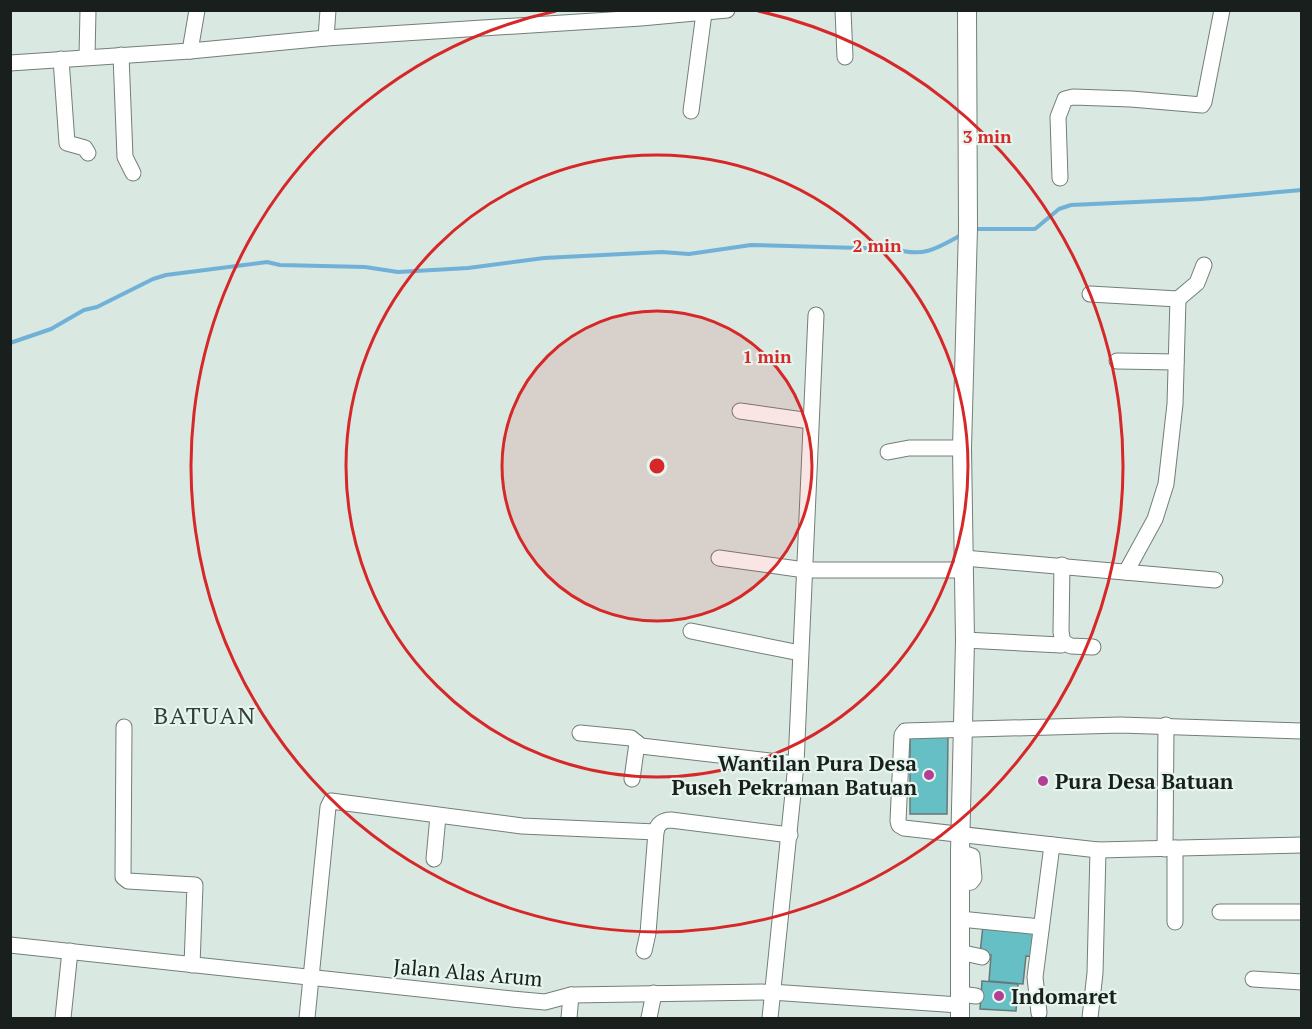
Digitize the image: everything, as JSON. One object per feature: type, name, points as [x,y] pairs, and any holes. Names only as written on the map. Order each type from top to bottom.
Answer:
[{"type":"main road","points":[[963,1003],[959,952],[965,640],[962,448],[968,228],[967,10]]},
{"type":"street","points":[[87,57],[88,10]]},
{"type":"street","points":[[190,51],[197,10]]},
{"type":"street","points":[[326,38],[328,10]]},
{"type":"street","points":[[10,63],[190,51],[538,18],[704,13],[727,10]]},
{"type":"street","points":[[843,10],[845,57]]},
{"type":"street","points":[[1060,178],[1058,117],[1065,99],[1073,97],[1131,99],[1202,105],[1222,10]]},
{"type":"street","points":[[690,111],[704,13]]},
{"type":"street","points":[[121,55],[125,157],[133,173]]},
{"type":"street","points":[[61,59],[68,143],[85,148],[88,153]]},
{"type":"street","points":[[1090,294],[1178,299],[1197,283],[1204,265]]},
{"type":"street","points":[[1126,572],[1155,519],[1166,484],[1175,404],[1178,299]]},
{"type":"street","points":[[770,1018],[796,764],[816,315]]},
{"type":"street","points":[[1117,361],[1176,362]]},
{"type":"street","points":[[740,411],[810,421]]},
{"type":"street","points":[[888,452],[909,448],[962,448]]},
{"type":"street","points":[[719,558],[805,570],[964,564],[1062,565],[1215,580]]},
{"type":"street","points":[[1062,565],[1063,642]]},
{"type":"street","points":[[691,631],[800,653]]},
{"type":"street","points":[[965,640],[1060,645],[1063,642]]},
{"type":"street","points":[[1063,642],[1071,646],[1093,647]]},
{"type":"street","points":[[1166,725],[1175,922]]},
{"type":"street","points":[[1302,731],[1166,725],[905,731],[902,733],[898,820],[899,825],[904,828],[960,843],[1098,850],[1302,845]]},
{"type":"street","points":[[124,727],[122,875],[126,880],[195,885],[192,965]]},
{"type":"street","points":[[580,733],[631,738],[640,746],[796,764]]},
{"type":"street","points":[[632,780],[637,743]]},
{"type":"street","points":[[307,1018],[328,807],[331,801],[522,826],[656,832]]},
{"type":"street","points":[[434,859],[438,816]]},
{"type":"street","points":[[644,951],[648,933],[656,828],[666,820],[790,835]]},
{"type":"street","points":[[1039,1013],[1035,977],[1052,846]]},
{"type":"street","points":[[1090,1018],[1095,973],[1098,850]]},
{"type":"street","points":[[1220,912],[1302,912]]},
{"type":"street","points":[[960,919],[1041,927]]},
{"type":"street","name":"Jalan Alas Arum","points":[[10,945],[545,1002],[571,995],[771,992],[963,1003]]},
{"type":"street","points":[[63,1018],[70,951]]},
{"type":"street","points":[[959,952],[982,957]]},
{"type":"street","points":[[1253,979],[1302,982]]},
{"type":"street","points":[[649,1018],[654,993]]},
{"type":"street","points":[[568,1018],[571,995]]},
{"type":"building","name":"Wantilan Pura Desa Puseh Pekraman Batuan","points":[[910,736],[948,736],[947,814],[910,814]]},
{"type":"building","points":[[983,925],[1036,930],[1034,957],[1026,956],[1023,984],[989,981],[991,955],[980,954]]},
{"type":"building","name":"Indomaret","points":[[982,981],[1018,984],[1016,1011],[980,1009]]},
{"type":"waterway","points":[[972,229],[1035,229],[1059,209],[1071,205],[1201,199],[1302,190]]},
{"type":"waterway","points":[[10,343],[51,329],[84,310],[97,307],[153,279],[166,275],[267,262],[280,265],[365,267],[398,272],[468,268],[544,258],[662,252],[689,254],[751,245],[895,249],[905,252],[923,252],[963,234]]},
{"type":"place","name":"Wantilan Pura Desa Puseh Pekraman Batuan","points":[[929,775]]},
{"type":"place","name":"Pura Desa Batuan","points":[[1043,781]]},
{"type":"place","name":"Indomaret","points":[[999,996]]},
{"type":"district","name":"BATUAN","points":[[205,715]]}]
